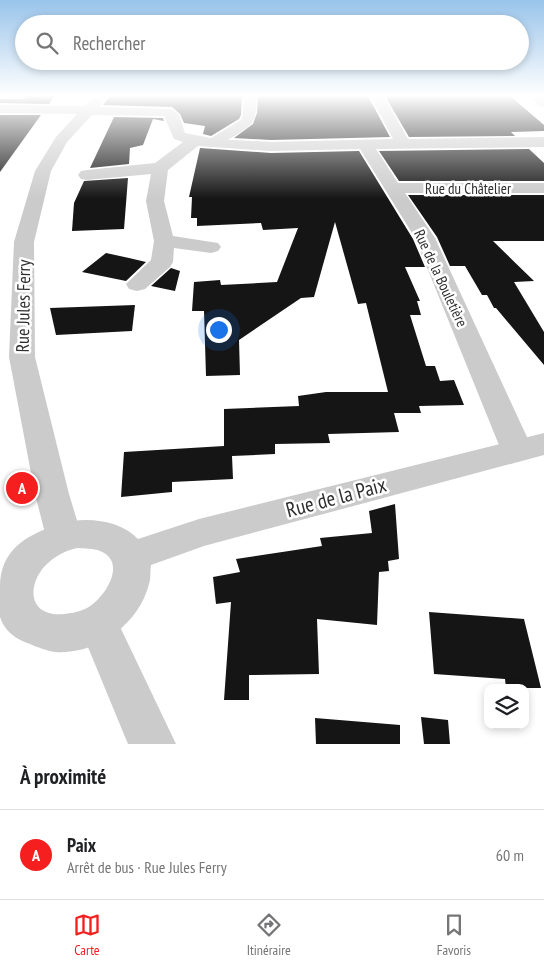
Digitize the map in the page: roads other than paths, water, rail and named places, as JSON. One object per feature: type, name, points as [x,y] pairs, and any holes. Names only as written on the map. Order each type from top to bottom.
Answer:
[{"type":"street","name":"Rue Jules Ferry","points":[[64,537],[52,494],[22,357],[24,242],[43,171],[60,140],[70,130]]},
{"type":"street","points":[[177,130],[179,136],[231,145],[544,142]]},
{"type":"street","points":[[87,175],[160,168],[231,130]]},
{"type":"street","points":[[395,130],[403,144]]},
{"type":"street","name":"Rue de la Bouletière","points":[[365,144],[425,238],[530,447]]},
{"type":"street","points":[[137,284],[162,262],[164,242],[155,201],[160,168]]},
{"type":"street","name":"Rue du Châtelier","points":[[392,188],[544,188]]},
{"type":"street","points":[[164,242],[211,247]]},
{"type":"street","name":"Rue de la Paix","points":[[130,557],[199,533],[530,447]]},
{"type":"street","points":[[83,533],[104,536],[122,546],[130,557],[133,566],[133,579],[128,594],[117,608],[98,623],[79,630],[57,633],[43,631],[8,616],[16,578],[29,557],[40,548],[64,537],[83,533]]},
{"type":"street","points":[[98,623],[152,744]]},
{"type":"place","name":"Paix","points":[[22,488]]}]
